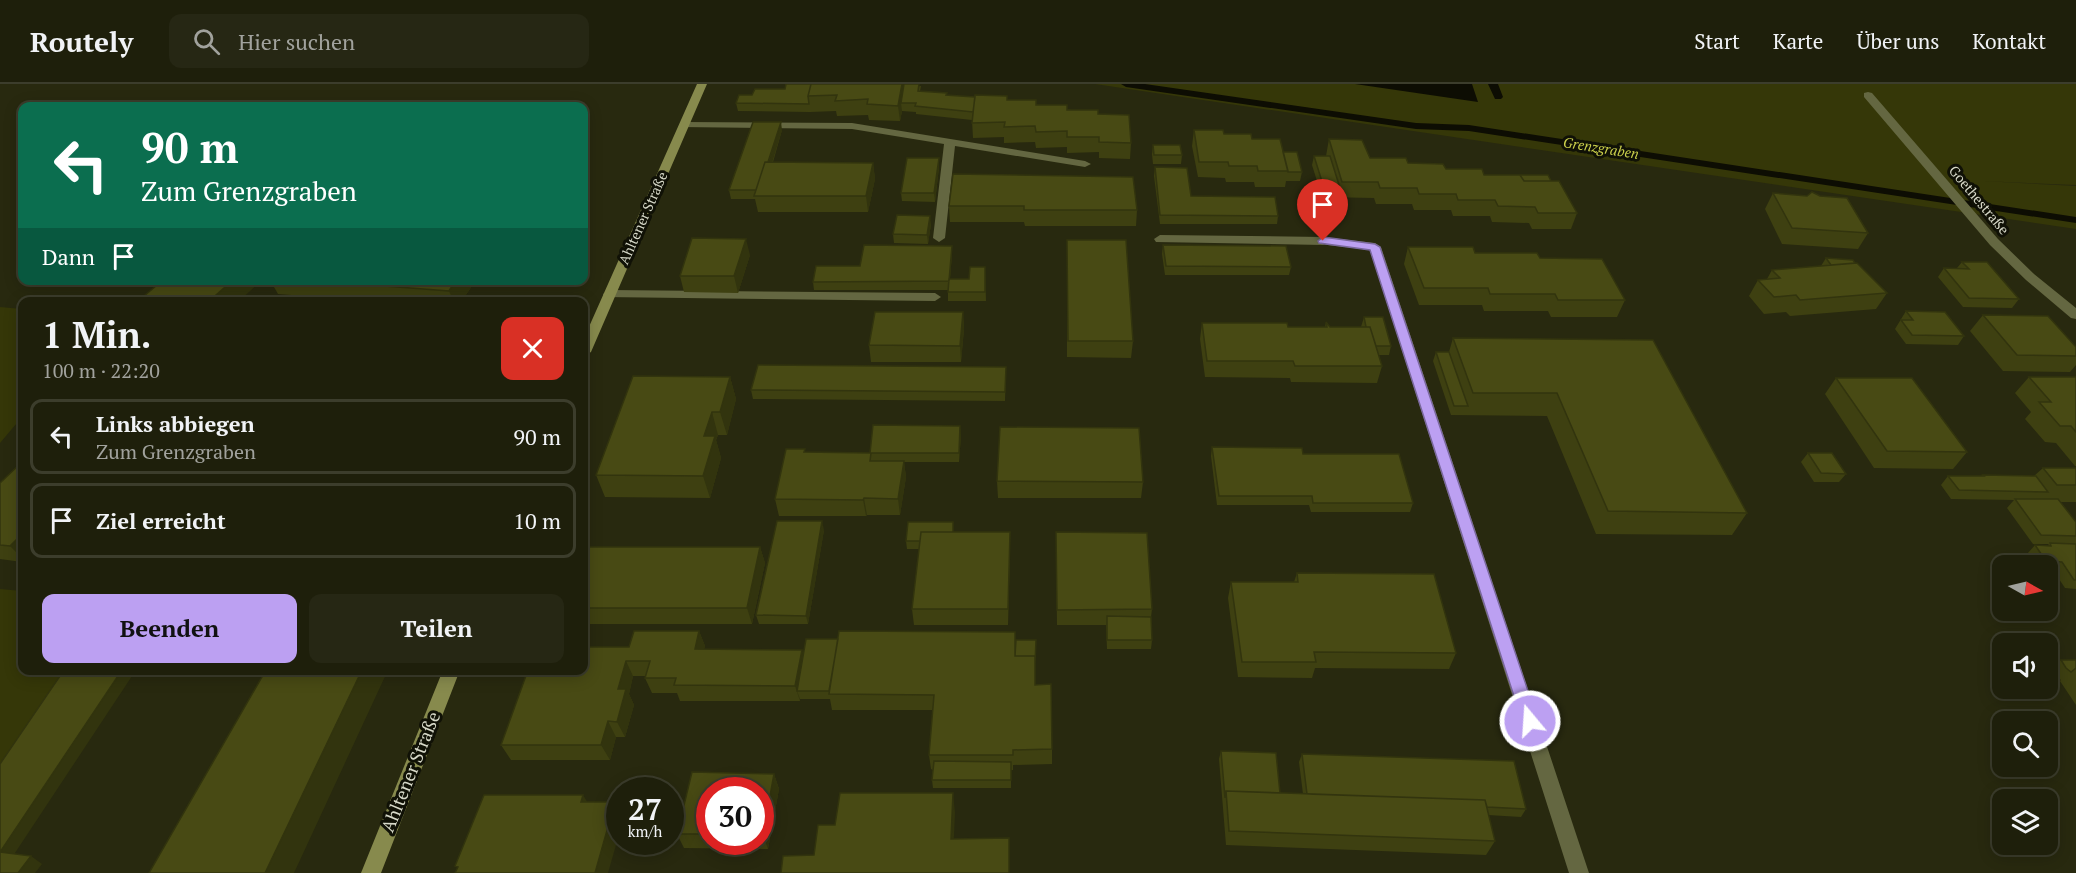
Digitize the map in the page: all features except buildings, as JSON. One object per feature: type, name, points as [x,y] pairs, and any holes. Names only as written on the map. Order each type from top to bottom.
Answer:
[{"type":"main road","name":"Ahltener Straße","points":[[588,343],[702,84]]},
{"type":"main road","name":"Ahltener Straße","points":[[371,873],[450,675]]},
{"type":"street","name":"Goethestraße","points":[[1868,95],[1994,242],[2076,315]]},
{"type":"street","points":[[684,125],[852,126],[1085,164]]},
{"type":"street","points":[[939,238],[950,143]]},
{"type":"street","points":[[1160,239],[1323,241],[1375,247],[1579,873]]},
{"type":"street","points":[[609,294],[935,297]]},
{"type":"shaded area","points":[[1095,84],[2076,84],[2076,185],[1982,181],[2076,186],[2076,229]]},
{"type":"shaded area","points":[[1355,84],[1472,84],[1478,102]]},
{"type":"shaded area","points":[[0,307],[18,309],[18,422],[0,443]]},
{"type":"shaded area","points":[[0,589],[18,591],[18,675],[64,675],[0,769]]},
{"type":"waterway","name":"Grenzgraben","points":[[1126,84],[1416,126],[1469,128],[2076,220]]},
{"type":"waterway","points":[[1493,84],[1498,97]]},
{"type":"route","points":[[1323,241],[1375,247],[1530,721]]}]
